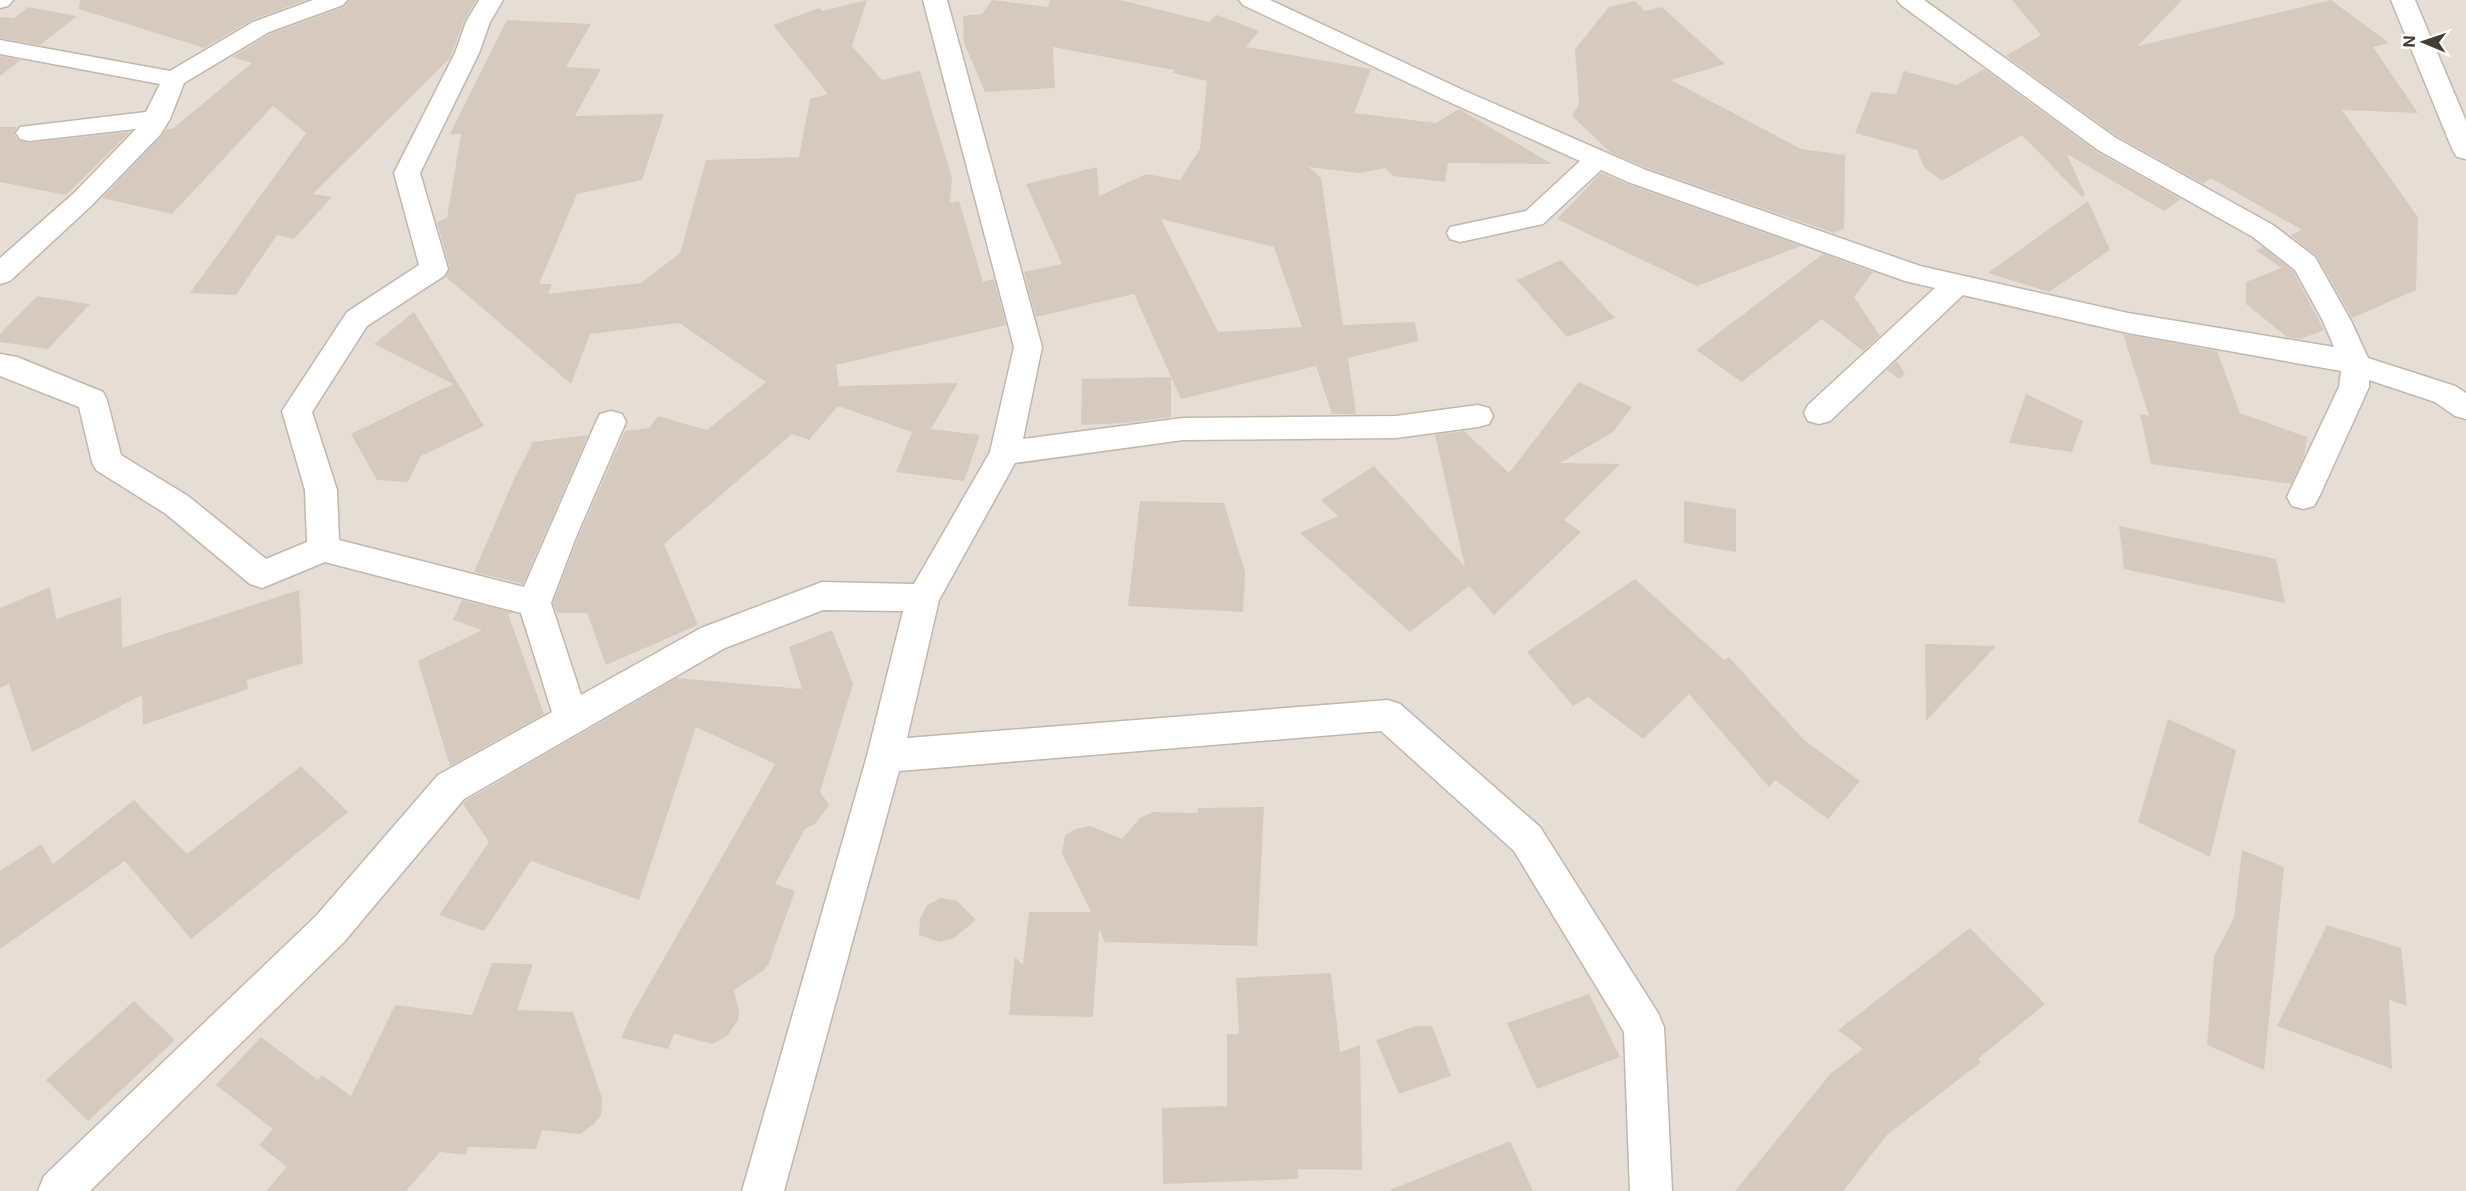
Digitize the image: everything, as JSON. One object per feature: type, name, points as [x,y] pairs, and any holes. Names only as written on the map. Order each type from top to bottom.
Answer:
[{"type":"street","points":[[0,274],[82,200],[151,129],[174,80],[261,27],[335,0]]},
{"type":"street","points":[[323,549],[321,490],[297,411],[357,319],[434,269],[407,173],[467,53],[478,22],[491,0]]},
{"type":"street","points":[[763,1191],[885,756],[923,598],[1005,453],[1028,347],[935,0]]},
{"type":"street","points":[[1251,0],[1597,159],[1648,180],[1915,274],[2128,323],[2334,358],[2459,392]]},
{"type":"street","points":[[1909,0],[2107,144],[2263,231],[2305,264],[2337,321],[2356,364],[2354,387],[2303,496]]},
{"type":"street","points":[[2403,0],[2466,151]]},
{"type":"street","points":[[0,47],[174,80]]},
{"type":"street","points":[[29,133],[157,119]]},
{"type":"street","points":[[1460,233],[1534,218],[1597,159]]},
{"type":"street","points":[[1819,413],[1957,284]]},
{"type":"street","points":[[0,365],[7,365],[92,400],[107,462],[177,505],[262,575],[323,549],[534,603]]},
{"type":"street","points":[[1005,453],[1183,429],[1396,427],[1478,416]]},
{"type":"street","points":[[572,718],[534,603],[560,537],[611,422]]},
{"type":"street","points":[[59,1191],[330,929],[451,787],[713,638],[822,596],[923,598]]},
{"type":"street","points":[[885,756],[1388,715],[1527,839],[1644,1027],[1651,1191]]},
{"type":"shaded area","points":[[0,0],[2466,0],[2466,1191],[0,1191]]},
{"type":"building","points":[[80,0],[306,0],[252,20],[204,48],[79,9]]},
{"type":"building","points":[[349,0],[476,0],[464,21],[450,58],[313,194],[332,197],[294,239],[277,235],[236,295],[190,293],[306,133],[273,106],[172,214],[102,198],[167,129],[172,129],[252,63],[232,57],[270,34],[344,7]]},
{"type":"building","points":[[867,0],[852,46],[882,80],[920,71],[952,178],[950,203],[959,201],[983,282],[994,279],[1006,325],[836,365],[839,386],[958,383],[931,429],[980,435],[964,481],[896,472],[912,432],[838,406],[809,440],[792,434],[664,544],[698,625],[606,665],[587,613],[557,613],[553,603],[578,538],[625,431],[649,428],[658,416],[707,430],[766,382],[679,323],[590,334],[571,384],[446,277],[450,268],[437,222],[447,218],[461,134],[450,134],[507,20],[591,24],[566,67],[601,69],[575,116],[664,114],[642,180],[577,194],[539,284],[552,284],[548,294],[641,283],[680,253],[706,160],[799,157],[810,99],[828,94],[773,25],[819,8],[822,11]]},
{"type":"building","points":[[992,0],[1048,7],[1050,0],[1120,0],[1209,22],[1217,15],[1259,31],[1246,47],[1371,69],[1354,113],[1436,123],[1459,109],[1552,164],[1448,163],[1445,182],[1393,176],[1385,168],[1360,173],[1309,167],[1321,178],[1343,325],[1415,322],[1418,341],[1348,358],[1356,414],[1332,414],[1316,366],[1181,399],[1134,294],[1036,317],[1024,272],[1062,264],[1026,184],[1097,167],[1099,196],[1146,174],[1180,180],[1200,149],[1207,81],[1172,73],[1174,70],[1053,47],[1055,88],[985,92],[964,43],[963,16],[982,14]],"holes":[[[1161,219],[1274,247],[1302,327],[1218,332]]]},
{"type":"building","points":[[2012,0],[2182,0],[2138,46],[2331,0],[2389,43],[2373,47],[2418,113],[2342,110],[2418,217],[2416,290],[2352,318],[2317,256],[2290,235],[2302,230],[2211,178],[2203,184],[2117,136],[2006,56],[2041,35]]},
{"type":"building","points":[[1635,1],[1645,11],[1662,7],[1725,64],[1671,80],[1801,149],[1845,155],[1844,229],[1834,233],[1647,168],[1610,152],[1572,116],[1579,104],[1575,49],[1609,7]]},
{"type":"building","points":[[28,7],[77,16],[40,45],[0,38],[0,17],[14,18]]},
{"type":"building","points":[[0,56],[21,60],[0,76]]},
{"type":"building","points":[[1984,69],[2097,152],[2181,199],[2164,211],[2067,154],[2085,195],[2082,197],[2022,135],[1942,181],[1924,167],[1917,150],[1855,133],[1871,92],[1896,94],[1904,71],[1957,85]]},
{"type":"building","points":[[0,127],[17,127],[14,134],[18,140],[29,143],[130,132],[66,195],[0,182]]},
{"type":"building","points":[[1601,173],[1801,246],[1697,286],[1557,219]]},
{"type":"building","points":[[2088,201],[2110,250],[2049,292],[1988,273]]},
{"type":"building","points":[[2263,247],[2293,271],[2324,330],[2301,339],[2287,337],[2246,304],[2246,282],[2281,268],[2256,250]]},
{"type":"building","points":[[1823,254],[1873,272],[1854,297],[1880,336],[1863,351],[1822,319],[1742,382],[1696,350]]},
{"type":"building","points":[[1561,260],[1615,318],[1567,337],[1517,280]]},
{"type":"building","points":[[37,296],[90,304],[48,349],[0,342],[0,334]]},
{"type":"building","points":[[414,312],[484,426],[421,456],[408,482],[377,480],[351,434],[453,384],[374,344]]},
{"type":"building","points":[[2123,334],[2217,351],[2240,413],[2307,437],[2304,456],[2291,484],[2151,464],[2140,414],[2149,416]]},
{"type":"building","points":[[1897,361],[1905,374],[1899,379],[1887,370]]},
{"type":"building","points":[[1171,377],[1171,417],[1125,423],[1081,425],[1082,379]]},
{"type":"building","points":[[1579,382],[1632,407],[1613,432],[1560,463],[1620,464],[1564,520],[1581,532],[1494,615],[1469,586],[1410,632],[1300,533],[1338,516],[1321,500],[1374,466],[1465,567],[1435,435],[1464,431],[1509,473]]},
{"type":"building","points":[[2026,394],[2083,421],[2072,452],[2009,443]]},
{"type":"building","points":[[588,435],[523,584],[474,572],[515,477],[533,442]]},
{"type":"building","points":[[1140,501],[1224,503],[1245,572],[1243,612],[1128,606]]},
{"type":"building","points":[[1684,501],[1736,509],[1736,552],[1684,543]]},
{"type":"building","points":[[2119,526],[2276,559],[2285,603],[2124,569]]},
{"type":"building","points":[[1635,579],[1724,660],[1729,657],[1804,740],[1860,781],[1828,819],[1775,780],[1769,787],[1689,694],[1643,739],[1588,697],[1573,706],[1527,652]]},
{"type":"building","points":[[50,587],[56,619],[121,597],[122,648],[299,590],[303,663],[247,680],[248,689],[143,725],[142,695],[32,752],[9,684],[0,688],[0,608]]},
{"type":"building","points":[[462,600],[514,613],[508,614],[544,714],[450,766],[418,661],[482,630],[453,620]]},
{"type":"building","points":[[832,630],[853,684],[820,792],[829,805],[815,824],[805,829],[775,884],[795,891],[769,963],[764,970],[734,990],[739,1012],[738,1020],[727,1036],[712,1044],[674,1034],[668,1049],[621,1038],[631,1016],[775,764],[696,727],[639,900],[531,861],[484,931],[439,915],[489,842],[463,804],[465,801],[677,678],[802,689],[789,647]]},
{"type":"building","points":[[1925,644],[1996,646],[1926,721]]},
{"type":"building","points":[[2168,719],[2236,750],[2210,857],[2138,822]]},
{"type":"building","points":[[301,766],[348,812],[191,939],[125,861],[0,949],[0,871],[41,844],[53,864],[134,800],[187,854]]},
{"type":"building","points":[[1264,807],[1257,946],[1105,942],[1099,928],[1093,1017],[1009,1015],[1015,957],[1023,965],[1029,912],[1091,912],[1062,853],[1065,835],[1075,829],[1090,826],[1122,839],[1140,818],[1153,812],[1198,813],[1198,808]]},
{"type":"building","points":[[2242,850],[2284,867],[2264,1070],[2207,1045],[2214,956],[2234,918]]},
{"type":"building","points":[[941,898],[957,901],[976,920],[954,938],[939,942],[919,935],[920,919],[927,905]]},
{"type":"building","points":[[2327,925],[2401,948],[2407,1006],[2389,1000],[2392,1069],[2277,1026]]},
{"type":"building","points":[[1970,928],[2045,1004],[1978,1059],[1981,1062],[1887,1135],[1843,1191],[1735,1191],[1831,1073],[1863,1049],[1838,1030]]},
{"type":"building","points":[[492,963],[533,964],[517,1010],[573,1012],[602,1098],[601,1115],[595,1123],[580,1134],[542,1130],[536,1149],[468,1147],[465,1155],[440,1152],[406,1191],[266,1191],[287,1167],[259,1145],[273,1129],[216,1085],[261,1037],[318,1080],[322,1075],[351,1096],[395,1005],[472,1015]]},
{"type":"building","points":[[1331,973],[1340,1052],[1360,1045],[1362,1170],[1298,1169],[1298,1179],[1163,1184],[1162,1108],[1227,1106],[1227,1034],[1239,1034],[1236,978]]},
{"type":"building","points":[[1589,994],[1620,1057],[1537,1089],[1507,1023]]},
{"type":"building","points":[[134,1001],[175,1040],[88,1121],[46,1080]]},
{"type":"building","points":[[1416,1026],[1432,1026],[1451,1076],[1399,1094],[1376,1040]]},
{"type":"building","points":[[1510,1141],[1533,1191],[1390,1190]]}]
